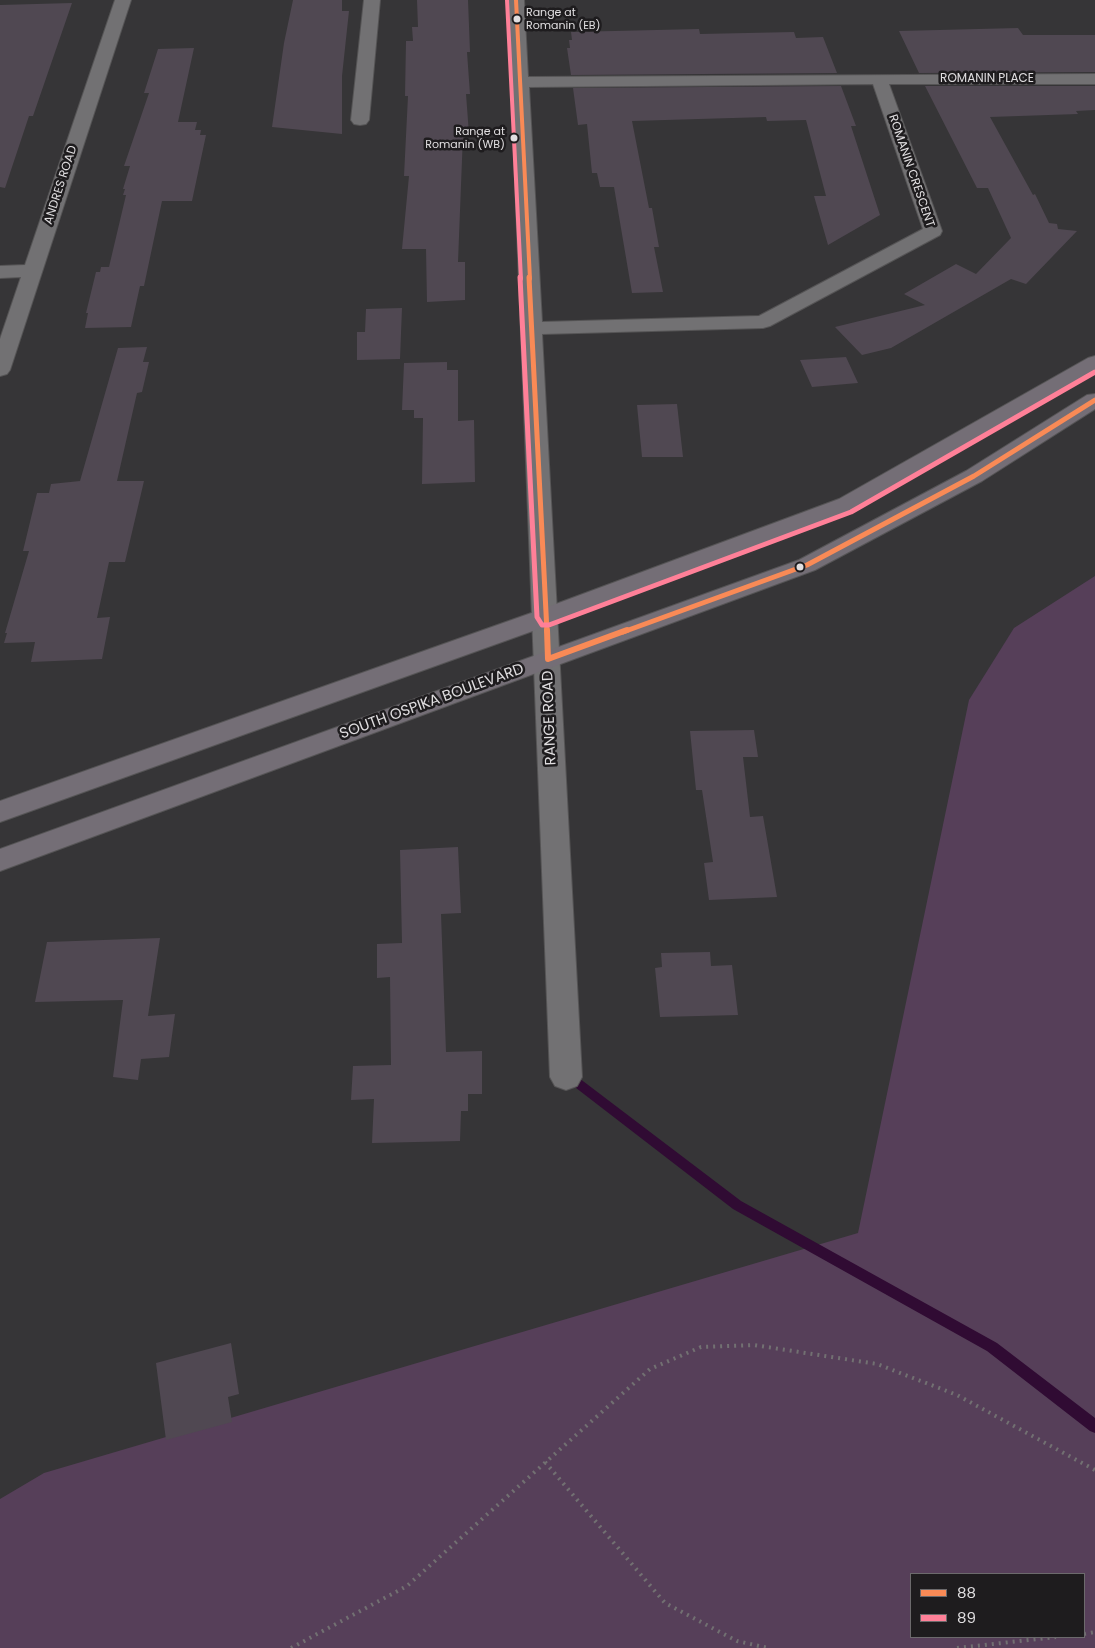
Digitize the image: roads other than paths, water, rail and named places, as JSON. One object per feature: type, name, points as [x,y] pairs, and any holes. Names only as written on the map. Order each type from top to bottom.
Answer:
[{"type":"main road","points":[[0,812],[546,617],[847,504],[1095,362]]},
{"type":"main road","name":"SOUTH OSPIKA BOULEVARD","points":[[0,860],[807,565],[974,476],[1095,400]]},
{"type":"street","name":"ANDRES ROAD","points":[[0,370],[123,0]]},
{"type":"street","points":[[360,120],[372,0]]},
{"type":"street","name":"RANGE ROAD","points":[[516,0],[566,1077]]},
{"type":"street","points":[[520,82],[879,79]]},
{"type":"street","name":"ROMANIN PLACE","points":[[879,79],[1095,79]]},
{"type":"street","name":"ROMANIN CRESCENT","points":[[532,328],[763,322],[933,232],[879,79]]},
{"type":"street","points":[[0,272],[33,271]]},
{"type":"waterway","points":[[571,1078],[737,1205],[992,1347],[1095,1426]]},
{"type":"place","name":"Range at Romanin (EB)","points":[[517,19]]},
{"type":"place","name":"Range at Romanin (WB)","points":[[514,138]]}]
